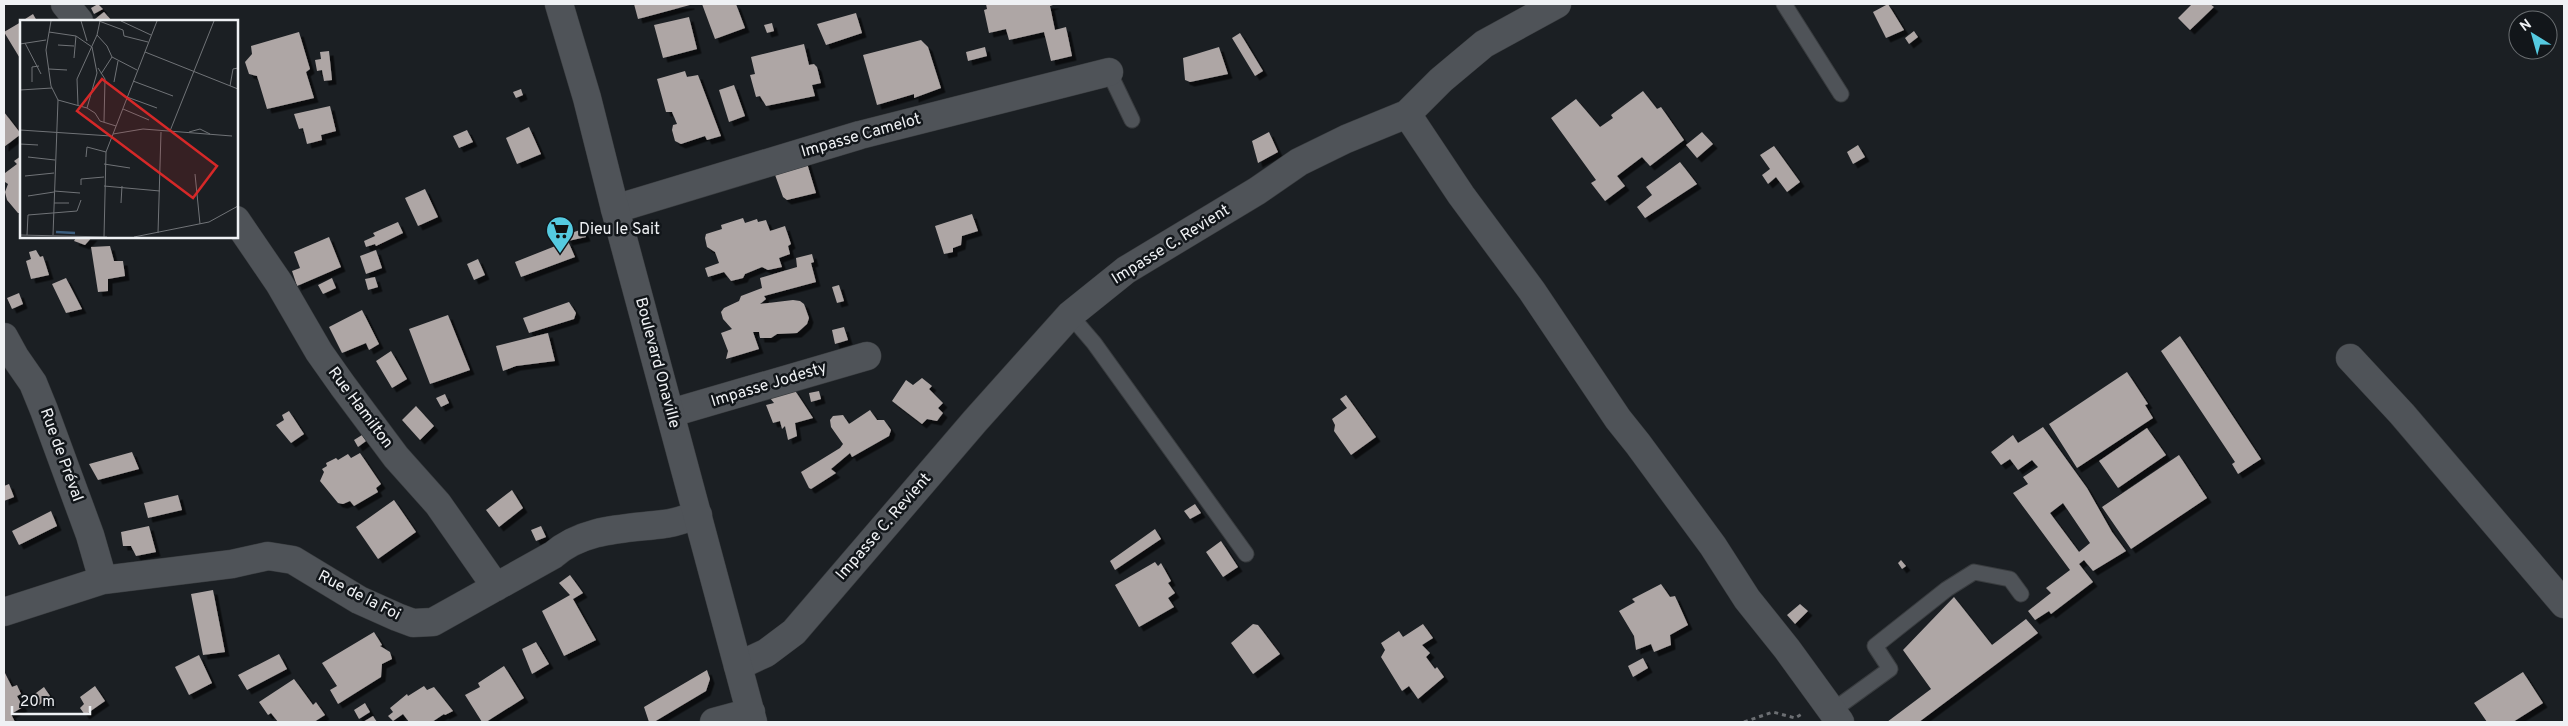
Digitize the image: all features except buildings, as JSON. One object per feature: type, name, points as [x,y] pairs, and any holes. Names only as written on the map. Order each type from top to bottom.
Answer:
[{"type":"street","points":[[65,4],[78,20]]},
{"type":"street","name":"Boulevard Onaville","points":[[559,4],[587,98],[615,209],[752,717]]},
{"type":"street","name":"Impasse C. Revient","points":[[738,666],[766,653],[794,632],[975,421],[1070,315],[1126,270],[1257,191],[1299,162],[1346,139],[1407,114],[1441,80],[1526,11],[1557,4]]},
{"type":"street","name":"Impasse Camelot","points":[[615,209],[860,134],[1109,72]]},
{"type":"street","points":[[1407,114],[1461,195],[1532,291],[1618,419],[1713,546],[1747,599],[1832,712]]},
{"type":"street","name":"Rue Hamilton","points":[[238,223],[279,282],[319,352],[342,386],[396,457],[438,504],[496,587]]},
{"type":"street","name":"Rue de Préval","points":[[4,337],[33,383],[44,410],[90,535],[103,580]]},
{"type":"street","name":"Impasse Jodesty","points":[[671,413],[867,356]]},
{"type":"street","points":[[2350,358],[2402,414],[2564,604]]},
{"type":"street","name":"Rue de la Foi","points":[[4,612],[103,580],[224,565],[268,556],[293,560],[359,600],[414,623],[433,622],[553,555],[566,544],[586,535],[667,524],[698,515]]},
{"type":"street","points":[[714,722],[752,717]]},
{"type":"lane","points":[[1784,4],[1840,94]]},
{"type":"lane","points":[[1109,72],[1132,120]]},
{"type":"lane","points":[[1070,315],[1094,343],[1246,554]]},
{"type":"lane","points":[[1832,712],[1890,669],[1875,646],[1947,589],[1974,572],[2010,579],[2021,594]]},
{"type":"path","points":[[1744,722],[1774,712],[1795,718],[1832,712]]},
{"type":"place","name":"Dieu le Sait","points":[[560,254]]}]
